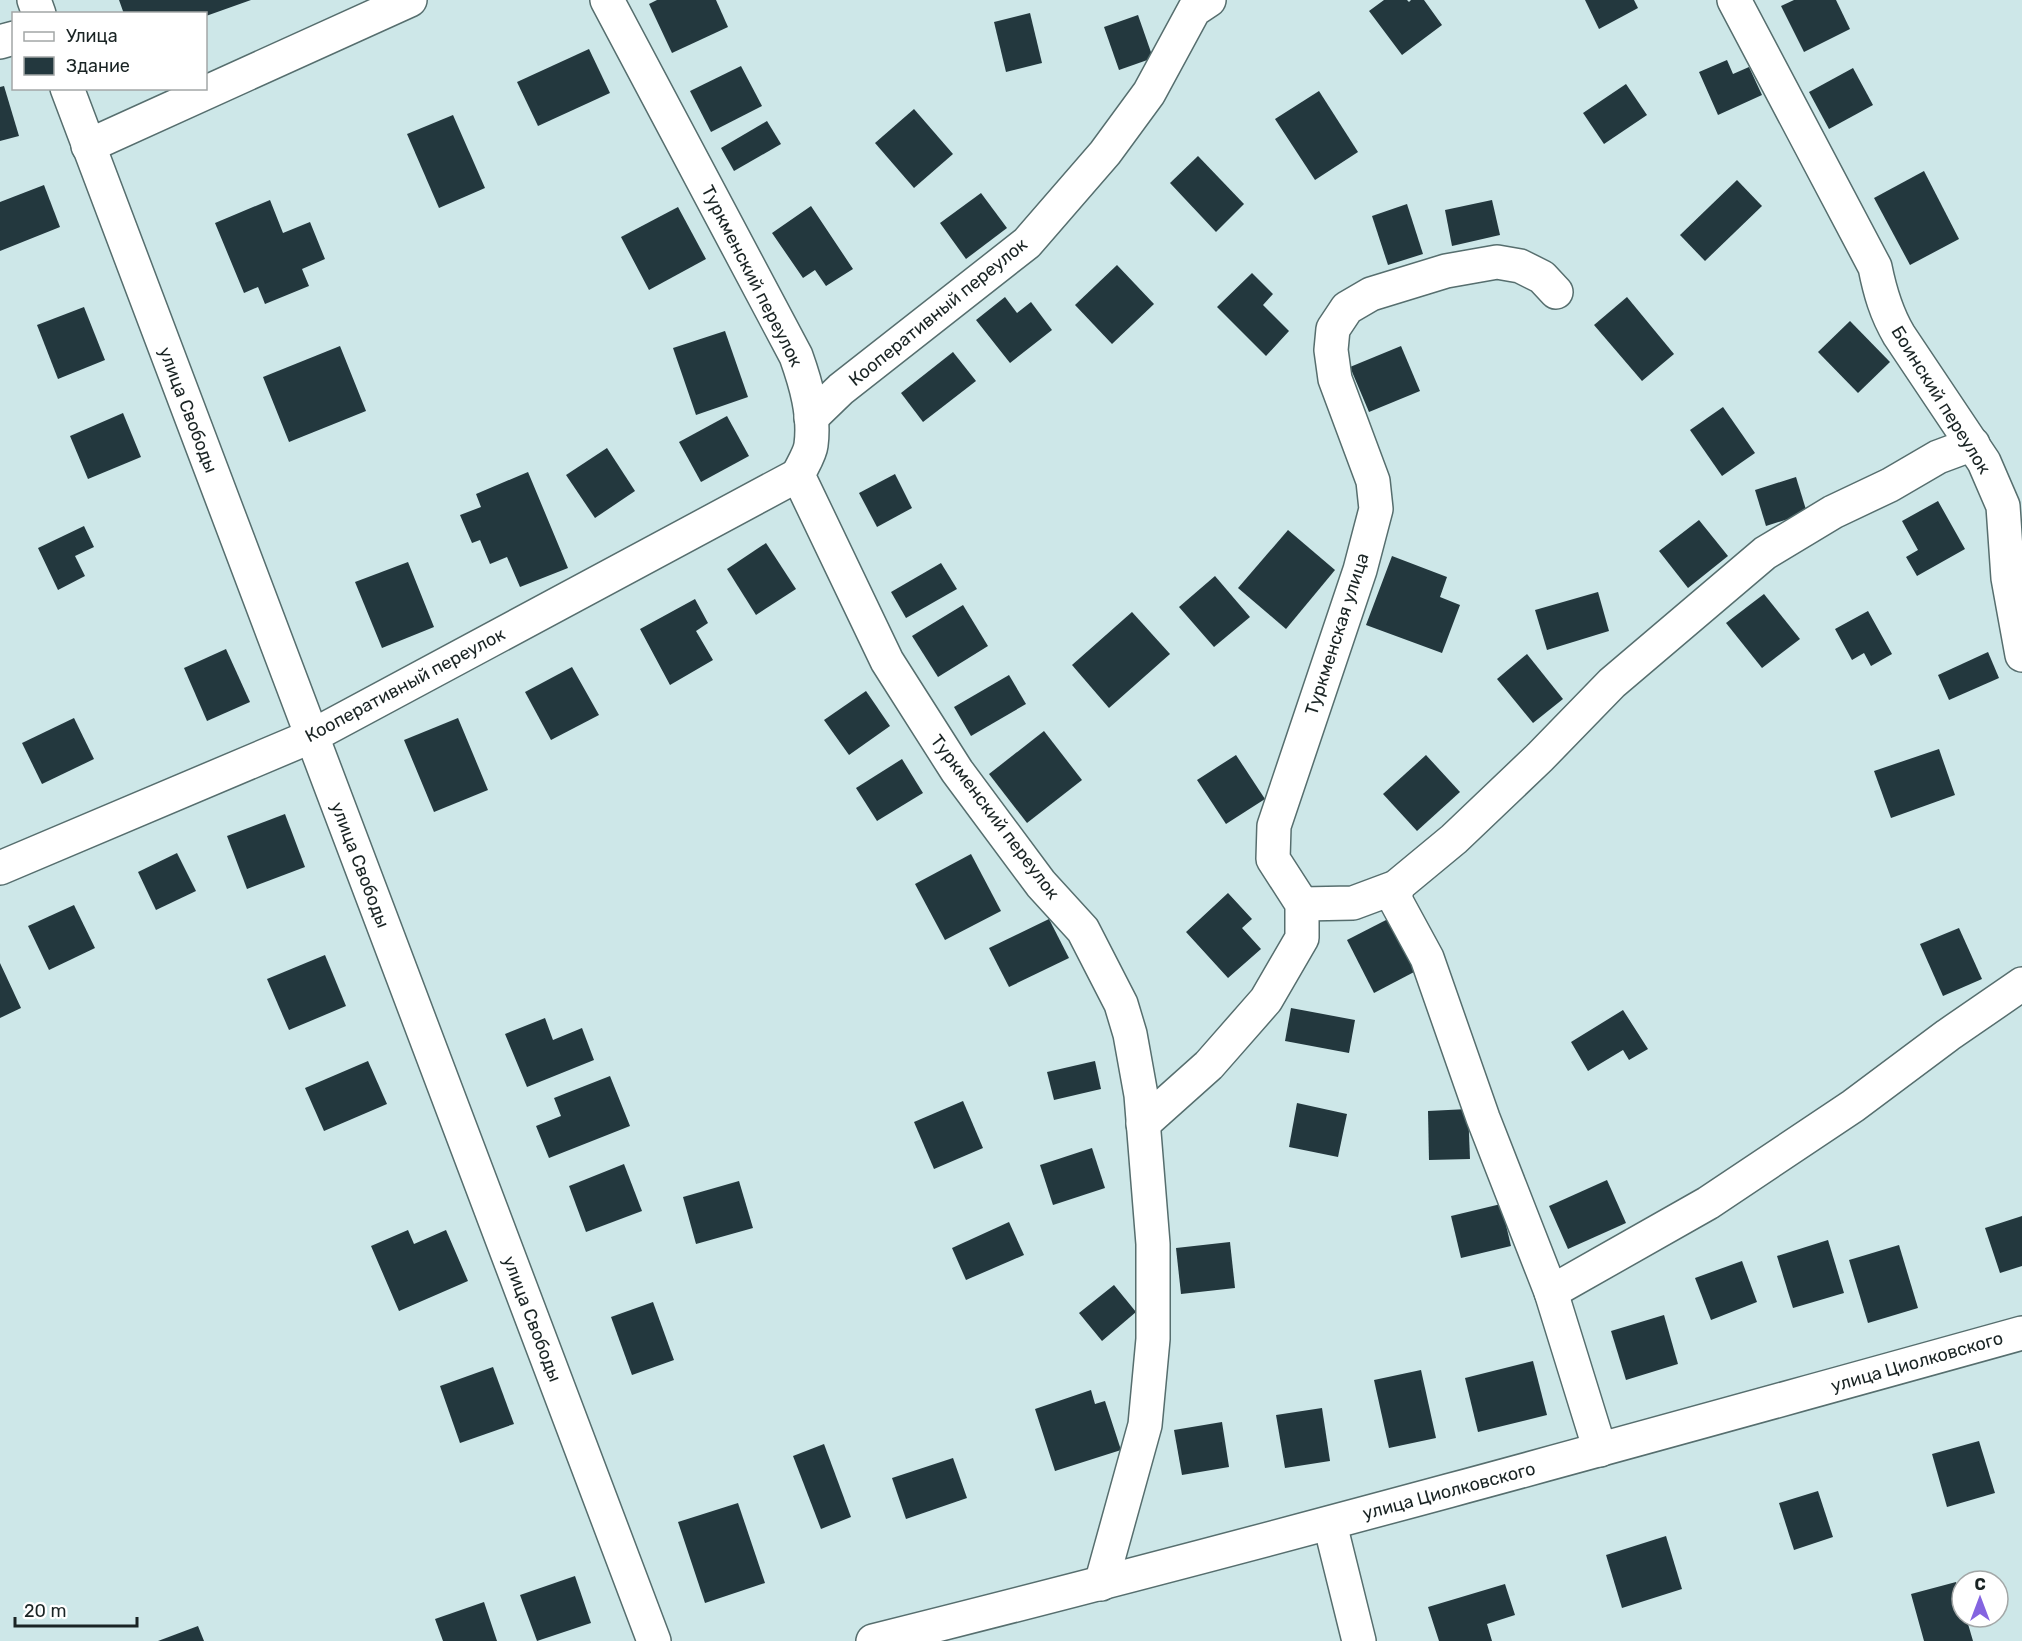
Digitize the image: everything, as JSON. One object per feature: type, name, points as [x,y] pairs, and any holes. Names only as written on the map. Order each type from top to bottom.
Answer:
[{"type":"street","points":[[88,146],[410,0]]},
{"type":"street","name":"Туркменский переулок","points":[[607,0],[796,356],[807,387],[812,446],[798,475],[887,661],[957,771],[1041,884],[1083,930],[1121,1004],[1130,1034],[1141,1095],[1153,1244],[1153,1339],[1145,1425],[1101,1584]]},
{"type":"street","name":"Кооперативный переулок","points":[[811,418],[841,389],[1027,243],[1105,153],[1149,93],[1194,10],[1209,0]]},
{"type":"street","name":"Боинский переулок","points":[[1734,0],[1875,267],[1887,315],[2012,505],[2008,578],[2022,654]]},
{"type":"street","name":"улица Свободы","points":[[68,90],[654,1641]]},
{"type":"street","name":"Туркменская улица","points":[[1302,904],[1274,859],[1274,826],[1360,570],[1376,509],[1374,482],[1335,379],[1331,350],[1333,329],[1347,308],[1371,294],[1446,271],[1497,262],[1520,266],[1542,277],[1556,292]]},
{"type":"street","points":[[1143,1124],[1209,1065],[1266,999],[1302,938],[1302,904],[1353,903],[1396,887],[1454,839],[1540,757],[1612,683],[1765,553],[1833,512],[1890,486],[1938,457],[1973,444]]},
{"type":"street","name":"Кооперативный переулок","points":[[0,868],[312,736],[798,475]]},
{"type":"street","points":[[1396,887],[1396,901],[1427,958],[1483,1118],[1551,1292],[1600,1450]]},
{"type":"street","points":[[1551,1292],[1708,1203],[1853,1106],[1948,1035],[2022,984]]},
{"type":"street","name":"улица Циолковского","points":[[873,1641],[1330,1524],[2022,1333]]},
{"type":"street","points":[[1330,1524],[1359,1641]]},
{"type":"building","points":[[119,0],[251,0],[207,16],[207,12],[123,12]]},
{"type":"building","points":[[657,0],[716,0],[728,27],[672,53],[649,4]]},
{"type":"building","points":[[1384,0],[1407,0],[1409,2],[1424,0],[1442,25],[1402,55],[1369,11]]},
{"type":"building","points":[[1585,0],[1634,0],[1638,8],[1599,29]]},
{"type":"building","points":[[1794,0],[1836,0],[1850,29],[1804,52],[1781,6]]},
{"type":"building","points":[[1030,13],[1042,63],[1006,72],[994,22]]},
{"type":"building","points":[[1138,15],[1153,58],[1119,70],[1104,27]]},
{"type":"building","points":[[589,49],[610,93],[538,126],[517,82]]},
{"type":"building","points":[[1727,60],[1733,74],[1749,67],[1762,95],[1718,115],[1699,72]]},
{"type":"building","points":[[741,66],[762,106],[711,132],[690,91]]},
{"type":"building","points":[[1853,68],[1873,105],[1829,129],[1809,92]]},
{"type":"building","points":[[1626,84],[1647,115],[1604,144],[1583,113]]},
{"type":"building","points":[[4,86],[19,136],[0,141],[0,87]]},
{"type":"building","points":[[1319,91],[1358,152],[1315,180],[1275,119]]},
{"type":"building","points":[[914,109],[953,154],[914,188],[875,143]]},
{"type":"building","points":[[453,115],[485,188],[439,208],[407,134]]},
{"type":"building","points":[[767,121],[781,144],[734,171],[721,148]]},
{"type":"building","points":[[1198,156],[1244,204],[1216,232],[1170,183]]},
{"type":"building","points":[[1924,171],[1959,239],[1910,265],[1874,198]]},
{"type":"building","points":[[1737,180],[1762,206],[1705,261],[1680,235]]},
{"type":"building","points":[[44,185],[60,227],[0,251],[0,202]]},
{"type":"building","points":[[981,193],[1007,228],[966,259],[940,223]]},
{"type":"building","points":[[270,200],[283,233],[310,222],[325,259],[302,269],[309,286],[265,304],[258,287],[244,293],[215,223]]},
{"type":"building","points":[[1492,200],[1500,235],[1452,246],[1445,210]]},
{"type":"building","points":[[1407,204],[1423,254],[1388,265],[1372,216]]},
{"type":"building","points":[[811,206],[853,269],[826,286],[815,270],[803,278],[772,233]]},
{"type":"building","points":[[678,207],[706,259],[649,290],[621,237]]},
{"type":"building","points":[[1117,265],[1154,304],[1112,344],[1075,305]]},
{"type":"building","points":[[1252,273],[1273,294],[1263,305],[1289,331],[1266,356],[1217,307]]},
{"type":"building","points":[[1005,297],[1017,313],[1031,302],[1052,330],[1010,363],[976,320]]},
{"type":"building","points":[[1627,297],[1674,354],[1642,381],[1594,325]]},
{"type":"building","points":[[84,307],[105,360],[58,379],[37,325]]},
{"type":"building","points":[[1850,321],[1890,362],[1858,393],[1818,352]]},
{"type":"building","points":[[725,331],[748,397],[696,415],[673,348]]},
{"type":"building","points":[[340,346],[366,411],[289,442],[263,377]]},
{"type":"building","points":[[1401,346],[1420,391],[1369,412],[1350,367]]},
{"type":"building","points":[[953,352],[976,381],[923,422],[901,393]]},
{"type":"building","points":[[1723,407],[1755,453],[1722,476],[1690,430]]},
{"type":"building","points":[[123,413],[141,457],[88,479],[70,436]]},
{"type":"building","points":[[727,416],[749,456],[701,482],[679,442]]},
{"type":"building","points":[[607,448],[635,491],[595,518],[566,475]]},
{"type":"building","points":[[528,472],[568,568],[520,587],[507,557],[490,564],[480,540],[472,543],[460,515],[481,507],[476,494]]},
{"type":"building","points":[[895,474],[912,508],[877,527],[859,493]]},
{"type":"building","points":[[1796,477],[1807,513],[1766,526],[1755,490]]},
{"type":"building","points":[[1938,501],[1965,549],[1917,576],[1906,557],[1918,550],[1902,521]]},
{"type":"building","points":[[1699,520],[1728,556],[1688,588],[1659,551]]},
{"type":"building","points":[[84,526],[94,547],[75,556],[85,576],[58,590],[38,548]]},
{"type":"building","points":[[1288,530],[1335,570],[1286,629],[1238,588]]},
{"type":"building","points":[[766,543],[796,589],[756,615],[727,569]]},
{"type":"building","points":[[1392,556],[1447,577],[1440,597],[1460,605],[1442,653],[1366,625]]},
{"type":"building","points":[[408,562],[434,627],[382,648],[355,582]]},
{"type":"building","points":[[941,563],[957,589],[906,618],[891,592]]},
{"type":"building","points":[[1215,576],[1250,617],[1214,647],[1179,607]]},
{"type":"building","points":[[1598,592],[1609,631],[1547,650],[1535,610]]},
{"type":"building","points":[[1764,594],[1800,639],[1762,668],[1726,623]]},
{"type":"building","points":[[695,599],[708,623],[696,631],[713,660],[670,685],[640,629]]},
{"type":"building","points":[[963,605],[988,646],[938,677],[912,636]]},
{"type":"building","points":[[1868,611],[1892,654],[1871,666],[1864,653],[1852,660],[1835,629]]},
{"type":"building","points":[[1132,612],[1170,654],[1109,708],[1072,665]]},
{"type":"building","points":[[226,649],[250,702],[207,721],[184,668]]},
{"type":"building","points":[[1988,652],[1999,678],[1949,700],[1938,675]]},
{"type":"building","points":[[1527,654],[1563,699],[1533,723],[1497,679]]},
{"type":"building","points":[[572,667],[599,715],[551,740],[525,692]]},
{"type":"building","points":[[1009,675],[1026,704],[971,736],[954,707]]},
{"type":"building","points":[[866,691],[890,726],[849,755],[824,720]]},
{"type":"building","points":[[74,718],[94,759],[42,784],[22,743]]},
{"type":"building","points":[[458,718],[488,790],[434,812],[404,740]]},
{"type":"building","points":[[1044,731],[1082,780],[1027,823],[989,774]]},
{"type":"building","points":[[1939,749],[1955,795],[1891,818],[1874,771]]},
{"type":"building","points":[[1236,755],[1265,799],[1226,824],[1197,780]]},
{"type":"building","points":[[1426,755],[1460,792],[1417,831],[1383,794]]},
{"type":"building","points":[[902,759],[923,793],[877,821],[856,788]]},
{"type":"building","points":[[285,814],[305,867],[247,889],[227,836]]},
{"type":"building","points":[[177,853],[196,891],[156,910],[138,872]]},
{"type":"building","points":[[971,854],[1001,911],[945,940],[915,884]]},
{"type":"building","points":[[1228,893],[1252,919],[1242,928],[1261,949],[1228,978],[1186,932]]},
{"type":"building","points":[[74,905],[95,948],[49,970],[28,926]]},
{"type":"building","points":[[1049,919],[1069,958],[1009,987],[989,948]]},
{"type":"building","points":[[1388,919],[1416,971],[1374,993],[1347,940]]},
{"type":"building","points":[[1959,928],[1982,979],[1943,996],[1920,944]]},
{"type":"building","points":[[325,955],[346,1006],[289,1030],[267,979]]},
{"type":"building","points":[[0,963],[21,1008],[0,1018]]},
{"type":"building","points":[[1291,1008],[1355,1020],[1349,1053],[1285,1041]]},
{"type":"building","points":[[1623,1010],[1648,1049],[1629,1060],[1623,1050],[1588,1071],[1571,1042]]},
{"type":"building","points":[[545,1018],[553,1040],[582,1028],[594,1060],[527,1087],[505,1034]]},
{"type":"building","points":[[368,1061],[387,1104],[324,1131],[305,1088]]},
{"type":"building","points":[[1095,1061],[1101,1089],[1054,1100],[1047,1072]]},
{"type":"building","points":[[610,1076],[630,1126],[549,1158],[536,1126],[561,1116],[554,1098]]},
{"type":"building","points":[[963,1101],[983,1148],[934,1169],[914,1122]]},
{"type":"building","points":[[1297,1103],[1347,1114],[1338,1157],[1289,1147]]},
{"type":"building","points":[[1468,1109],[1470,1159],[1429,1160],[1428,1111]]},
{"type":"building","points":[[1092,1148],[1105,1188],[1053,1205],[1040,1165]]},
{"type":"building","points":[[624,1164],[642,1211],[586,1232],[569,1186]]},
{"type":"building","points":[[1607,1180],[1626,1223],[1568,1249],[1549,1206]]},
{"type":"building","points":[[739,1181],[753,1228],[696,1244],[683,1197]]},
{"type":"building","points":[[1501,1204],[1511,1246],[1461,1258],[1451,1216]]},
{"type":"building","points":[[2022,1216],[2022,1266],[2000,1273],[1985,1228]]},
{"type":"building","points":[[1009,1222],[1024,1255],[966,1280],[952,1248]]},
{"type":"building","points":[[408,1230],[414,1244],[446,1230],[468,1281],[399,1311],[371,1246]]},
{"type":"building","points":[[1828,1240],[1844,1293],[1793,1308],[1777,1256]]},
{"type":"building","points":[[1230,1242],[1235,1288],[1181,1294],[1176,1248]]},
{"type":"building","points":[[1899,1245],[1918,1308],[1868,1323],[1849,1260]]},
{"type":"building","points":[[1742,1261],[1757,1302],[1711,1320],[1695,1278]]},
{"type":"building","points":[[1114,1285],[1136,1312],[1102,1341],[1079,1313]]},
{"type":"building","points":[[653,1302],[674,1360],[632,1375],[611,1317]]},
{"type":"building","points":[[1664,1315],[1678,1364],[1626,1380],[1611,1331]]},
{"type":"building","points":[[1533,1361],[1547,1415],[1478,1432],[1465,1378]]},
{"type":"building","points":[[493,1367],[514,1424],[460,1443],[440,1386]]},
{"type":"building","points":[[1421,1370],[1436,1438],[1389,1448],[1374,1380]]},
{"type":"building","points":[[1091,1390],[1095,1404],[1105,1401],[1121,1450],[1055,1471],[1035,1409]]},
{"type":"building","points":[[1322,1408],[1330,1461],[1285,1468],[1276,1415]]},
{"type":"building","points":[[1222,1422],[1229,1467],[1182,1475],[1174,1430]]},
{"type":"building","points":[[1979,1441],[1995,1493],[1947,1507],[1932,1454]]},
{"type":"building","points":[[824,1444],[851,1517],[821,1529],[793,1456]]},
{"type":"building","points":[[953,1458],[967,1498],[906,1519],[892,1478]]},
{"type":"building","points":[[1818,1491],[1833,1537],[1794,1550],[1779,1503]]},
{"type":"building","points":[[738,1503],[765,1583],[705,1603],[678,1522]]},
{"type":"building","points":[[1666,1536],[1682,1589],[1622,1608],[1606,1555]]},
{"type":"building","points":[[575,1576],[591,1623],[537,1641],[520,1595]]},
{"type":"building","points":[[1505,1584],[1515,1615],[1487,1624],[1492,1641],[1439,1641],[1428,1607]]},
{"type":"building","points":[[1950,1584],[1950,1629],[1970,1629],[1973,1641],[1924,1641],[1911,1594]]},
{"type":"building","points":[[484,1602],[497,1641],[443,1641],[435,1619]]},
{"type":"building","points":[[198,1626],[204,1641],[158,1641]]}]
